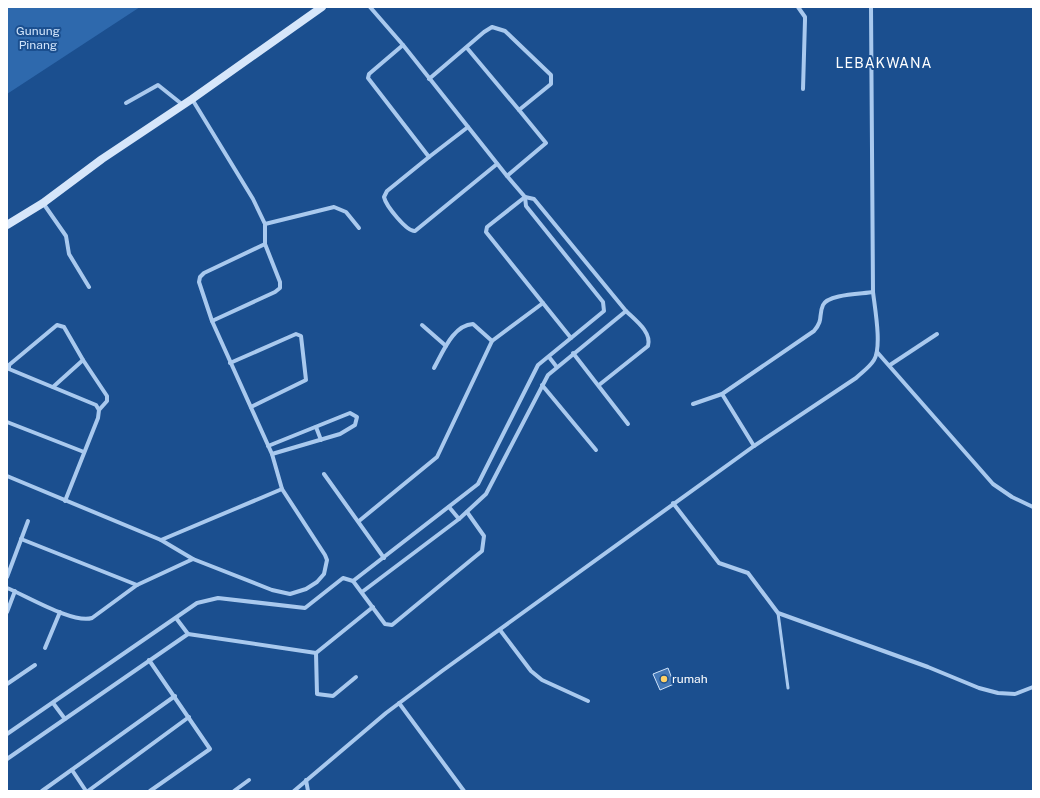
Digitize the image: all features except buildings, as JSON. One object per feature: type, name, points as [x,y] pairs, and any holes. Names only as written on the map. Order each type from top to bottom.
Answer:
[{"type":"street","points":[[7,225],[43,203],[102,159],[192,99],[322,7]]},
{"type":"street","points":[[353,581],[478,484],[538,365],[602,314],[604,305],[526,206],[525,197],[429,79],[404,45],[370,7]]},
{"type":"street","points":[[798,7],[806,20],[803,89]]},
{"type":"street","points":[[294,791],[399,703],[673,503],[867,369],[877,352],[873,292],[871,7]]},
{"type":"street","points":[[429,79],[489,29],[501,28],[551,74],[552,81],[549,86],[519,110]]},
{"type":"street","points":[[404,45],[369,74],[368,78],[430,157]]},
{"type":"street","points":[[467,48],[546,143],[507,176]]},
{"type":"street","points":[[126,103],[158,84],[183,105]]},
{"type":"street","points":[[192,99],[238,173],[264,224],[265,244],[280,282],[280,288],[275,292],[212,320]]},
{"type":"street","points":[[468,127],[387,191],[384,197],[386,203],[410,231],[417,230],[497,164]]},
{"type":"street","points":[[525,197],[487,227],[486,232],[571,338]]},
{"type":"street","points":[[525,197],[534,199],[626,311],[646,332],[649,339],[648,346],[599,386]]},
{"type":"street","points":[[43,203],[66,236],[69,254],[90,288]]},
{"type":"street","points":[[264,224],[334,207],[346,212],[359,228]]},
{"type":"street","points":[[7,476],[64,501],[161,540],[193,559],[272,590],[290,594],[306,589],[317,582],[324,574],[326,560],[325,555],[282,489],[272,454],[230,363],[212,320],[199,282],[200,276],[204,273],[265,244]]},
{"type":"street","points":[[693,404],[722,394],[814,331],[820,324],[822,307],[825,302],[831,298],[873,292]]},
{"type":"street","points":[[359,521],[437,457],[492,341],[543,303]]},
{"type":"street","points":[[362,592],[459,519],[486,494],[548,374],[626,311]]},
{"type":"street","points":[[434,368],[446,346],[461,327],[467,324],[473,324],[492,341]]},
{"type":"street","points":[[64,501],[98,418],[99,410],[107,401],[107,396],[83,360],[64,327],[61,325],[57,325],[8,365],[9,369],[96,405],[99,410]]},
{"type":"street","points":[[422,325],[446,346]]},
{"type":"street","points":[[230,363],[296,334],[301,336],[306,380],[251,407]]},
{"type":"street","points":[[890,365],[937,334]]},
{"type":"street","points":[[877,352],[993,484],[1012,497],[1033,507]]},
{"type":"street","points":[[573,353],[628,424]]},
{"type":"street","points":[[549,357],[556,366]]},
{"type":"street","points":[[53,387],[83,360]]},
{"type":"street","points":[[542,385],[596,450]]},
{"type":"street","points":[[722,394],[754,446]]},
{"type":"street","points":[[268,446],[350,413],[357,417],[355,425],[352,428],[321,440],[272,454]]},
{"type":"street","points":[[7,422],[84,452]]},
{"type":"street","points":[[316,427],[321,440]]},
{"type":"street","points":[[324,474],[384,558]]},
{"type":"street","points":[[161,540],[282,489]]},
{"type":"street","points":[[673,503],[719,563],[748,573],[778,613],[928,667],[979,688],[998,693],[1015,694],[1033,687]]},
{"type":"street","points":[[449,507],[459,519]]},
{"type":"street","points":[[7,734],[197,603],[218,598],[305,608],[343,578],[353,581],[385,624],[392,625],[479,555],[484,547],[484,536],[467,512]]},
{"type":"street","points":[[7,577],[28,521]]},
{"type":"street","points":[[22,539],[137,585]]},
{"type":"street","points":[[7,588],[60,612],[84,620],[92,618],[137,585],[193,559]]},
{"type":"street","points":[[7,612],[15,591]]},
{"type":"street","points":[[7,759],[188,634],[316,653],[373,607]]},
{"type":"street","points":[[45,648],[60,612]]},
{"type":"street","points":[[176,618],[188,634]]},
{"type":"street","points":[[500,630],[531,671],[542,680],[588,701]]},
{"type":"street","points":[[316,653],[317,694],[333,696],[356,677]]},
{"type":"street","points":[[149,660],[210,749],[150,791]]},
{"type":"street","points":[[7,684],[35,665]]},
{"type":"street","points":[[42,791],[175,696]]},
{"type":"street","points":[[53,703],[65,719]]},
{"type":"street","points":[[399,703],[464,791]]},
{"type":"street","points":[[72,770],[87,791],[189,717]]},
{"type":"street","points":[[234,791],[249,780]]},
{"type":"street","points":[[306,780],[308,791]]},
{"type":"lane","points":[[778,613],[788,688]]},
{"type":"green space","name":"Gunung Pinang","points":[[7,7],[140,7],[7,94]]},
{"type":"place","name":"rumah","points":[[664,679]]},
{"type":"district","name":"LEBAKWANA","points":[[884,63]]}]
